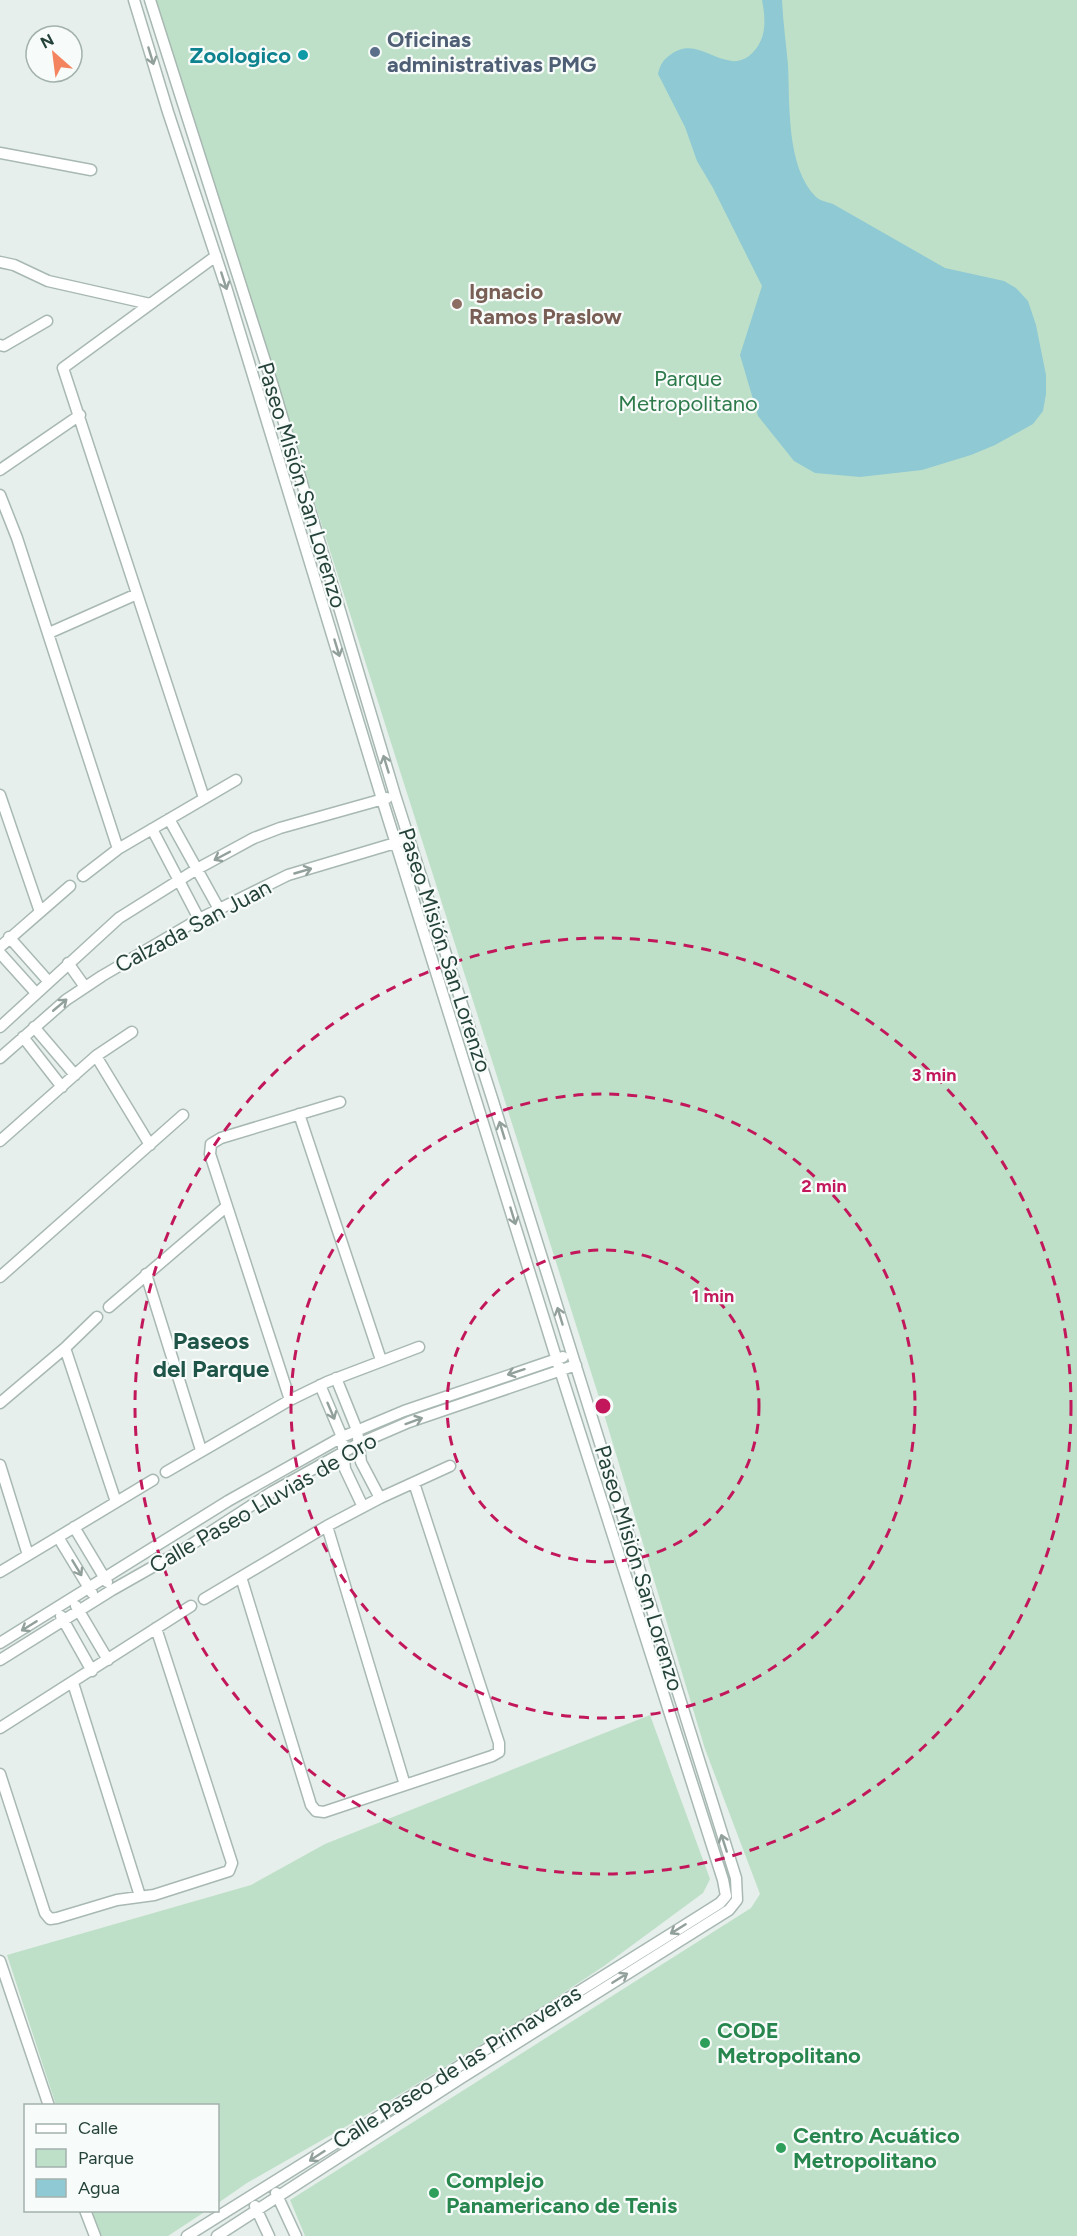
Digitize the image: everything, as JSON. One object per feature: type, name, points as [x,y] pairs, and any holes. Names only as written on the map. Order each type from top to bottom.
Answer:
[{"type":"street","name":"Paseo Misión San Lorenzo","points":[[134,0],[216,256],[556,1359],[723,1880],[732,1898]]},
{"type":"street","name":"Paseo Misión San Lorenzo","points":[[150,0],[273,386],[395,795],[736,1878],[732,1898]]},
{"type":"street","points":[[0,153],[91,170]]},
{"type":"street","points":[[204,798],[63,368],[216,256]]},
{"type":"street","points":[[0,262],[14,265],[48,281],[150,304]]},
{"type":"street","points":[[0,345],[4,346],[47,321]]},
{"type":"street","points":[[0,470],[80,416]]},
{"type":"street","points":[[0,495],[18,538],[118,849]]},
{"type":"street","points":[[49,633],[137,594]]},
{"type":"street","points":[[83,876],[118,849],[236,780]]},
{"type":"street","points":[[0,795],[40,912]]},
{"type":"street","name":"Calzada San Juan","points":[[0,1027],[119,918],[196,869],[255,838],[280,828],[395,795]]},
{"type":"street","points":[[169,819],[219,909]]},
{"type":"street","points":[[152,829],[199,920]]},
{"type":"street","name":"Calzada San Juan","points":[[0,1058],[66,1000],[85,987],[219,909],[288,875],[410,839]]},
{"type":"street","points":[[0,947],[70,886]]},
{"type":"street","points":[[9,938],[48,982]]},
{"type":"street","points":[[0,952],[36,993]]},
{"type":"street","points":[[68,963],[85,987]]},
{"type":"street","points":[[34,1027],[75,1075]]},
{"type":"street","points":[[0,1141],[96,1056],[132,1032]]},
{"type":"street","points":[[23,1037],[62,1087]]},
{"type":"street","points":[[96,1056],[150,1145]]},
{"type":"street","points":[[290,1401],[210,1154],[212,1144],[221,1138],[340,1101]]},
{"type":"street","points":[[299,1114],[381,1360]]},
{"type":"street","points":[[0,1276],[183,1115]]},
{"type":"street","points":[[109,1307],[227,1206]]},
{"type":"street","points":[[146,1274],[201,1450]]},
{"type":"street","points":[[0,1403],[97,1317]]},
{"type":"street","points":[[166,1472],[201,1450],[320,1385],[419,1347]]},
{"type":"street","points":[[64,1348],[116,1502]]},
{"type":"street","name":"Calle Paseo Lluvias de Oro","points":[[0,1643],[228,1501],[342,1437],[404,1411],[572,1354]]},
{"type":"street","name":"Calle Paseo Lluvias de Oro","points":[[0,1660],[112,1590],[186,1548],[272,1492],[344,1451],[409,1422],[576,1365]]},
{"type":"street","points":[[336,1378],[357,1430],[361,1462],[380,1498]]},
{"type":"street","points":[[320,1385],[342,1437],[345,1469],[363,1507]]},
{"type":"street","points":[[0,1465],[28,1555]]},
{"type":"street","points":[[204,1599],[327,1526],[380,1498],[450,1466]]},
{"type":"street","points":[[0,1572],[153,1480]]},
{"type":"street","points":[[241,1577],[311,1804],[316,1811],[324,1812],[492,1756],[499,1752],[499,1743],[414,1483]]},
{"type":"street","points":[[327,1526],[405,1785]]},
{"type":"street","points":[[74,1527],[112,1590]]},
{"type":"street","points":[[58,1537],[96,1600]]},
{"type":"street","points":[[72,1598],[108,1660]]},
{"type":"street","points":[[0,1728],[92,1671],[191,1605]]},
{"type":"street","points":[[58,1608],[92,1671]]},
{"type":"street","points":[[0,1774],[45,1912],[50,1918],[57,1918],[117,1900],[154,1895],[229,1871],[232,1863],[156,1628]]},
{"type":"street","points":[[73,1683],[140,1896]]},
{"type":"street","name":"Calle Paseo de las Primaveras","points":[[187,2236],[251,2198],[455,2067],[720,1903],[732,1898]]},
{"type":"street","name":"Calle Paseo de las Primaveras","points":[[217,2236],[279,2198],[461,2078],[729,1910],[732,1898]]},
{"type":"street","points":[[0,1961],[48,2104]]},
{"type":"street","points":[[272,2184],[296,2236]]},
{"type":"street","points":[[251,2198],[269,2236]]},
{"type":"street","points":[[85,2212],[95,2236]]},
{"type":"green space","name":"Parque Metropolitano","points":[[155,0],[1077,0],[1077,2236],[305,2236],[290,2200],[751,1908],[760,1894],[705,1749],[597,1391]]},
{"type":"green space","points":[[650,1715],[710,1879],[703,1893],[604,1966],[536,2011],[366,2115],[247,2183],[219,2202],[219,2104],[56,2104],[7,1955],[251,1885],[325,1844]]},
{"type":"green space","points":[[91,2212],[204,2212],[168,2236],[99,2236]]},
{"type":"water","points":[[762,0],[782,0],[794,152],[806,184],[816,197],[833,204],[945,268],[1004,281],[1016,288],[1028,301],[1036,325],[1046,375],[1043,411],[1033,424],[971,455],[922,470],[860,477],[815,473],[794,461],[758,416],[740,355],[762,286],[697,161],[685,127],[658,74],[662,63],[668,57],[686,48],[701,50],[732,61],[749,56],[759,44],[764,30]]},
{"type":"place","name":"Oficinas administrativas PMG","points":[[375,52]]},
{"type":"place","name":"Zoologico","points":[[303,55]]},
{"type":"place","name":"Ignacio Ramos Praslow","points":[[457,304]]},
{"type":"place","name":"CODE Metropolitano","points":[[705,2043]]},
{"type":"place","name":"Centro Acuático Metropolitano","points":[[781,2148]]},
{"type":"place","name":"Complejo Panamericano de Tenis","points":[[434,2193]]},
{"type":"district","name":"Paseos del Parque","points":[[211,1354]]}]
